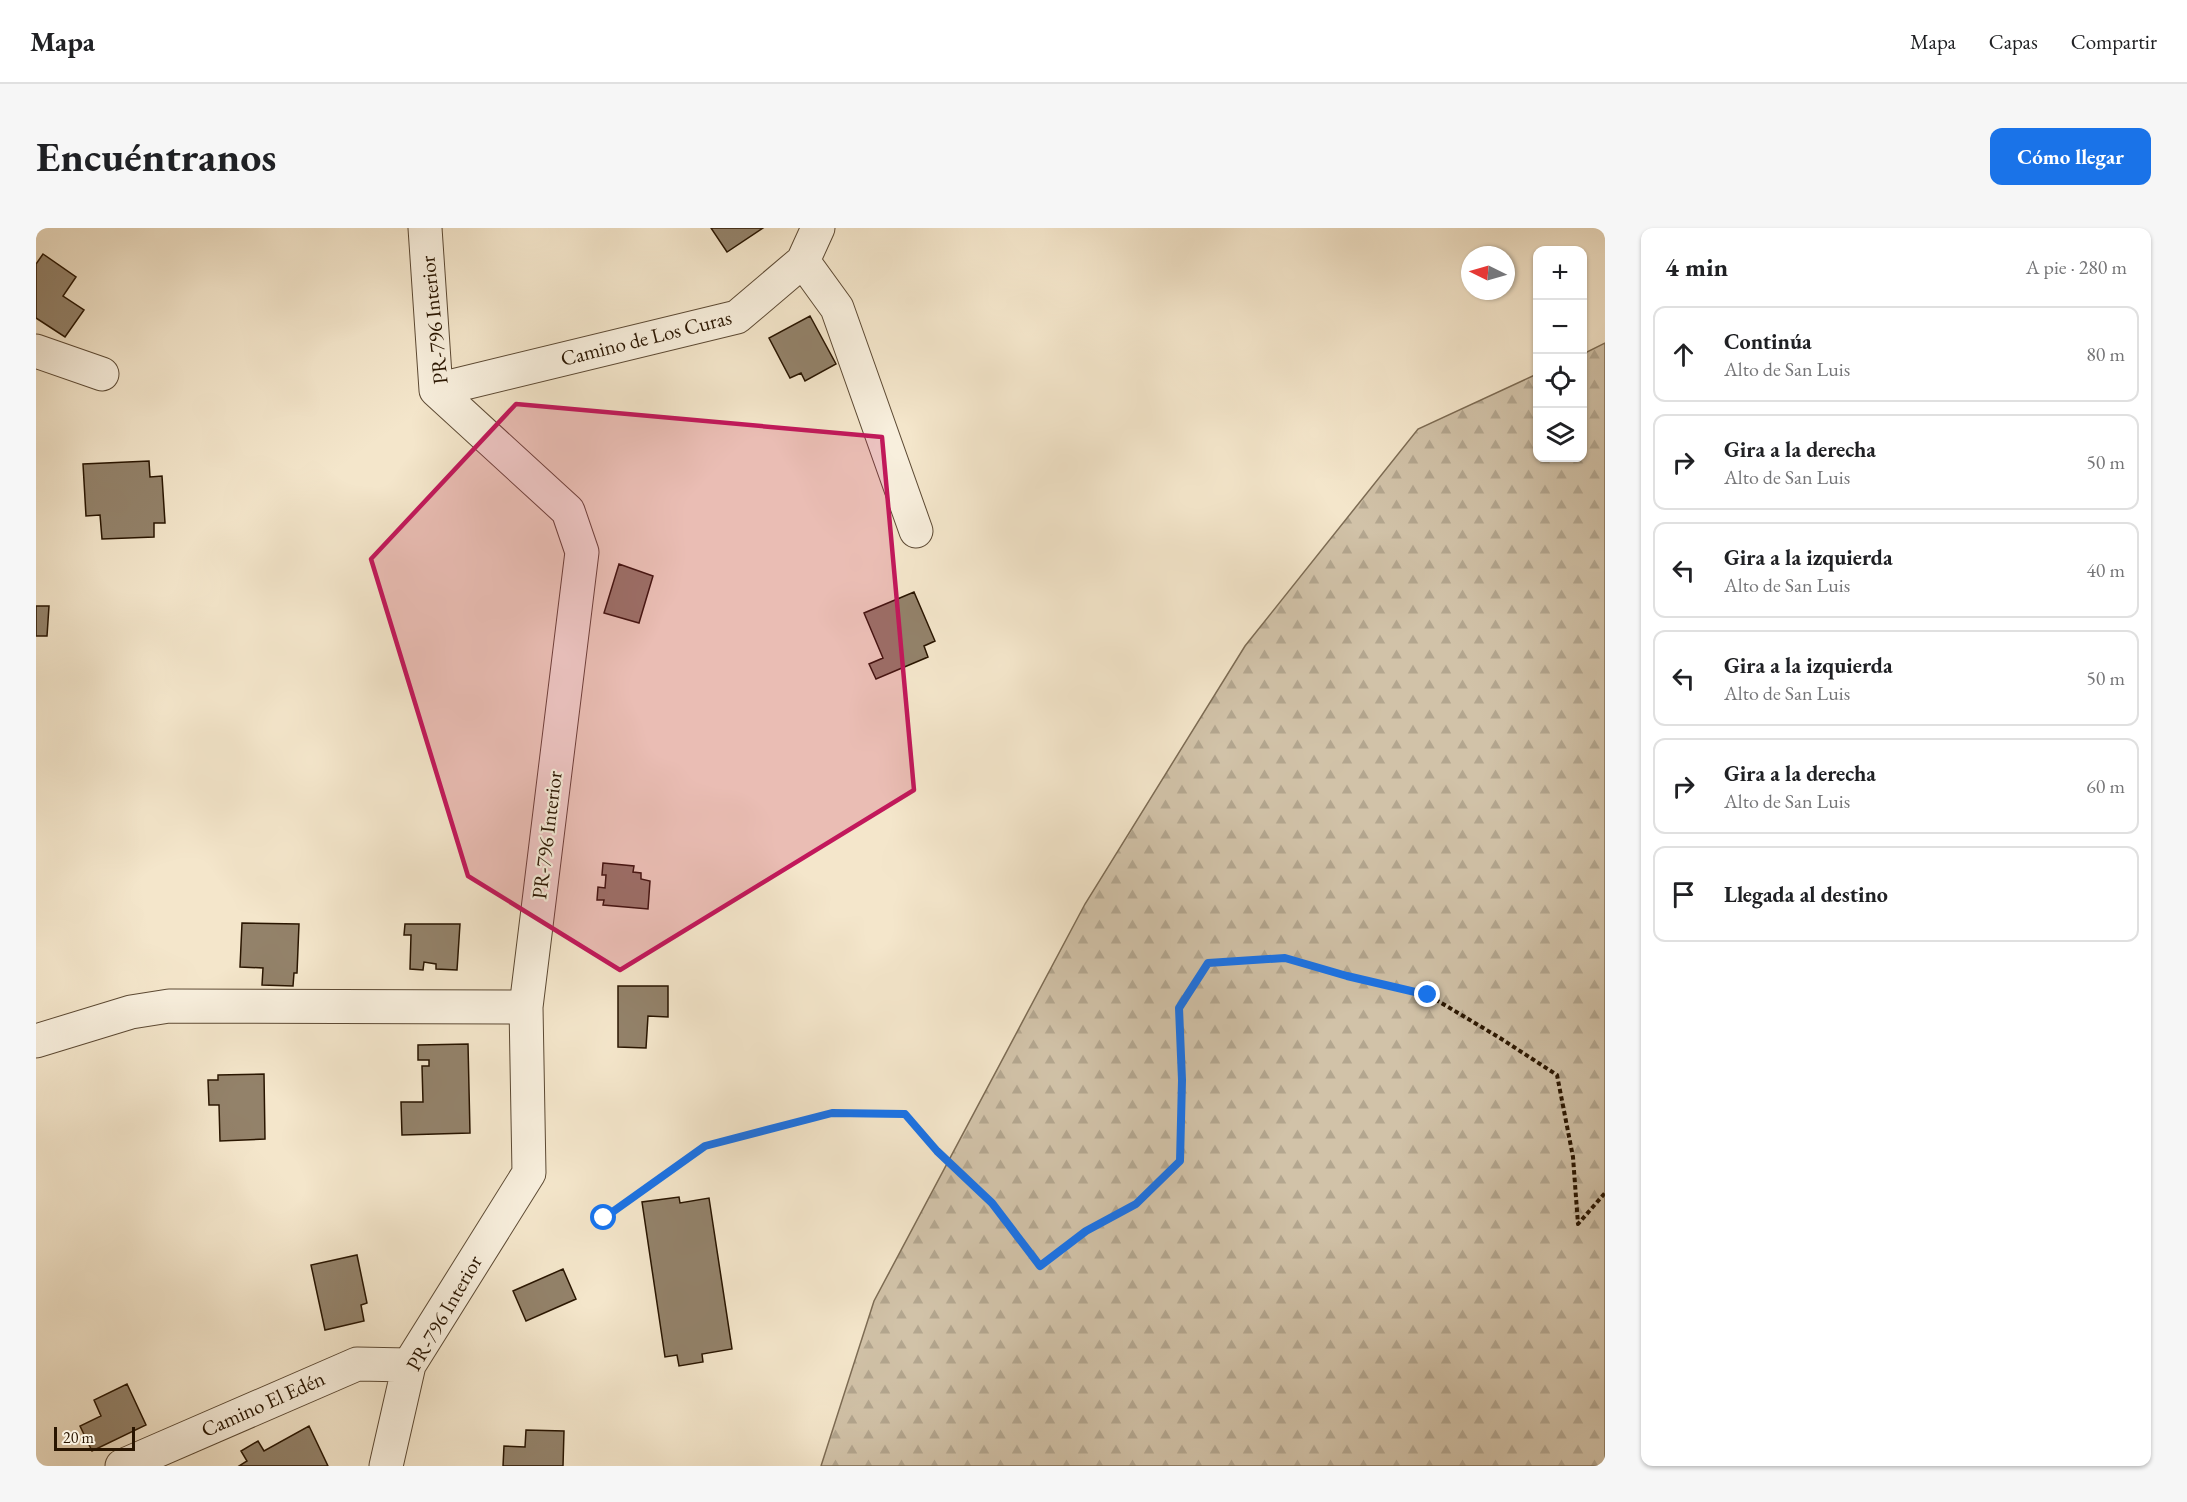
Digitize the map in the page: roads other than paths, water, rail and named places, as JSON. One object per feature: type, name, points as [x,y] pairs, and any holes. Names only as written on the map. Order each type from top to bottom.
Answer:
[{"type":"street","name":"PR-796 Interior","points":[[386,1466],[409,1365],[529,1173],[526,1007],[582,552],[568,511],[436,390],[425,228]]},
{"type":"street","name":"Camino de Los Curas","points":[[436,390],[737,317],[803,261],[818,228]]},
{"type":"street","points":[[803,261],[837,308],[916,531]]},
{"type":"street","points":[[36,351],[102,374]]},
{"type":"street","points":[[36,1041],[131,1012],[169,1006],[526,1007]]},
{"type":"street","name":"Camino El Edén","points":[[122,1466],[357,1364],[409,1365]]}]
